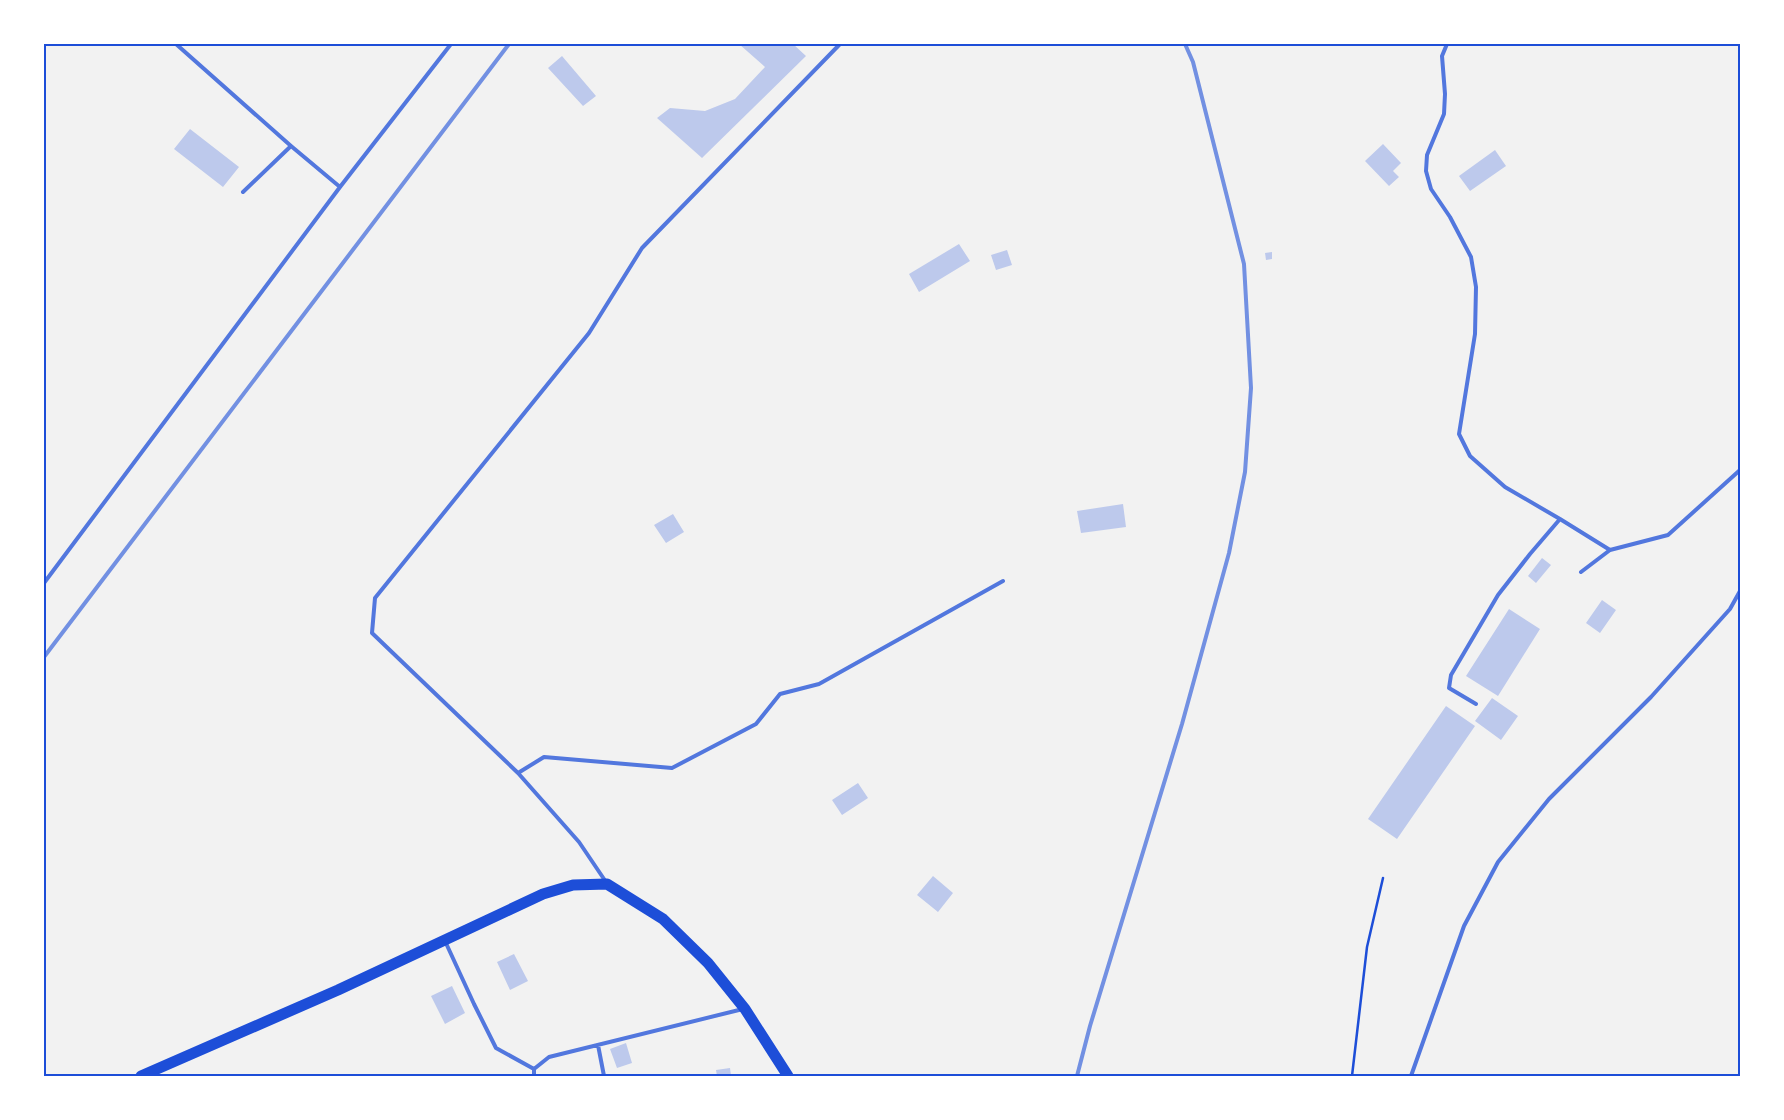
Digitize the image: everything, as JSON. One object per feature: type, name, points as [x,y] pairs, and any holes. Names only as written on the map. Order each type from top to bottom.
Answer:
[{"type":"main road","points":[[141,1076],[338,990],[543,894],[572,885],[607,884],[663,919],[708,962],[745,1009],[788,1076]]},
{"type":"lane","points":[[176,44],[340,187]]},
{"type":"lane","points":[[44,583],[340,187],[451,44]]},
{"type":"lane","points":[[607,884],[580,842],[518,773],[372,633],[375,598],[589,333],[642,248],[840,44]]},
{"type":"lane","points":[[1446,44],[1442,56],[1446,94],[1444,114],[1427,155],[1426,171],[1431,188],[1450,217],[1471,257],[1476,287],[1475,334],[1459,434],[1470,456],[1505,487],[1610,550]]},
{"type":"lane","points":[[242,192],[291,146]]},
{"type":"lane","points":[[1581,572],[1610,550],[1668,535],[1740,470]]},
{"type":"lane","points":[[1476,704],[1449,688],[1451,675],[1498,595],[1560,519]]},
{"type":"lane","points":[[518,773],[544,758],[672,768],[756,724],[780,694],[820,684],[1003,581]]},
{"type":"lane","points":[[1412,1076],[1464,926],[1498,862],[1549,799],[1651,697],[1730,609],[1740,591]]},
{"type":"lane","points":[[445,941],[496,1048],[534,1069]]},
{"type":"lane","points":[[534,1069],[550,1057],[745,1009]]},
{"type":"lane","points":[[598,1045],[604,1076]]},
{"type":"lane","points":[[534,1069],[534,1076]]},
{"type":"path","points":[[1352,1076],[1367,947],[1383,878]]},
{"type":"building","points":[[739,44],[793,44],[806,56],[702,158],[657,118],[670,108],[705,111],[735,99],[765,67]]},
{"type":"building","points":[[562,56],[596,96],[583,106],[548,68]]},
{"type":"building","points":[[190,129],[239,167],[223,187],[174,149]]},
{"type":"building","points":[[1383,144],[1401,163],[1393,171],[1399,177],[1389,186],[1365,161]]},
{"type":"building","points":[[1495,150],[1506,166],[1470,191],[1459,176]]},
{"type":"building","points":[[959,244],[970,261],[919,292],[909,274]]},
{"type":"building","points":[[1007,250],[1012,265],[996,270],[991,255]]},
{"type":"building","points":[[1272,252],[1272,259],[1266,260],[1265,253]]},
{"type":"building","points":[[1123,504],[1126,527],[1081,533],[1077,511]]},
{"type":"building","points":[[673,514],[684,532],[666,543],[654,525]]},
{"type":"building","points":[[1542,558],[1551,565],[1536,583],[1528,576]]},
{"type":"building","points":[[1602,600],[1616,610],[1600,633],[1586,623]]},
{"type":"building","points":[[1509,609],[1540,629],[1498,696],[1466,676]]},
{"type":"building","points":[[1492,698],[1518,716],[1501,740],[1475,721]]},
{"type":"building","points":[[1446,706],[1475,726],[1397,839],[1368,819]]},
{"type":"building","points":[[858,783],[868,798],[842,815],[832,800]]},
{"type":"building","points":[[933,876],[953,893],[938,912],[917,895]]},
{"type":"building","points":[[514,954],[528,981],[510,990],[497,962]]},
{"type":"building","points":[[452,986],[465,1013],[445,1024],[431,996]]},
{"type":"building","points":[[626,1043],[632,1063],[617,1068],[610,1049]]},
{"type":"building","points":[[730,1068],[731,1076],[717,1076],[716,1070]]},
{"type":"railway","points":[[44,657],[509,44]]},
{"type":"railway","points":[[1077,1076],[1090,1026],[1182,724],[1229,553],[1245,472],[1251,388],[1244,264],[1193,62],[1185,44]]}]
